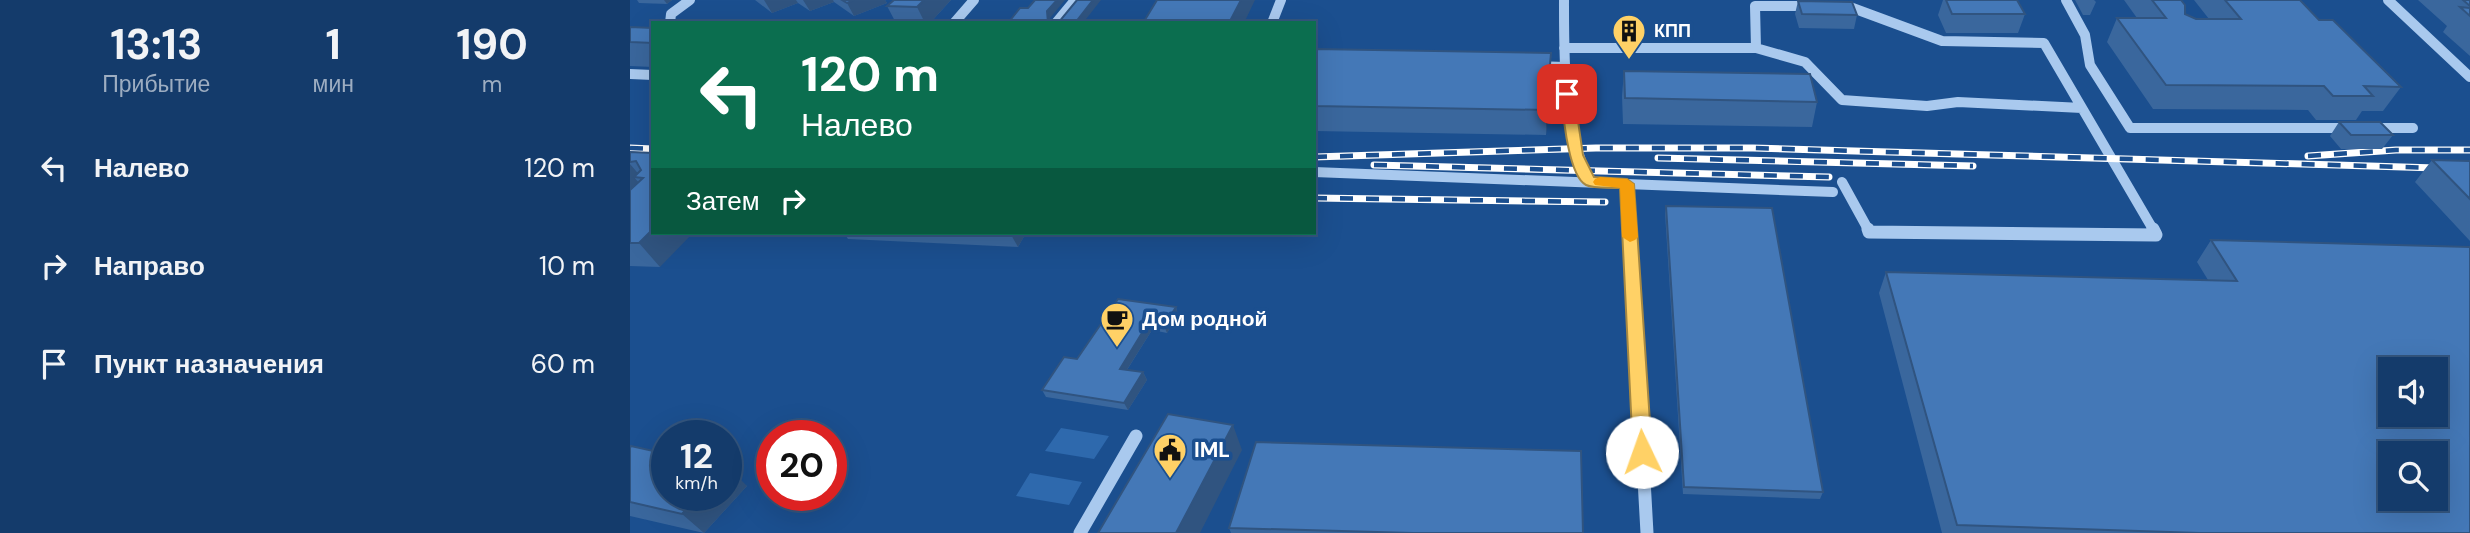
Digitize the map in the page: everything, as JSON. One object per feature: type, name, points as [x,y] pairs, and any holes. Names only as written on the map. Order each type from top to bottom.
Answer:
[{"type":"street","points":[[670,21],[671,14],[690,0]]},
{"type":"street","points":[[956,21],[974,0]]},
{"type":"street","points":[[1058,21],[1074,0]]},
{"type":"street","points":[[1273,21],[1281,0]]},
{"type":"street","points":[[1559,0],[1564,0],[1564,67],[1575,150],[1589,181]]},
{"type":"street","points":[[2066,0],[2085,34],[2090,65],[2130,128],[2413,128]]},
{"type":"street","points":[[2388,0],[2470,77]]},
{"type":"street","points":[[1756,48],[1755,6],[1850,7],[1942,41],[2044,43],[2157,235],[1869,232],[1842,182]]},
{"type":"street","points":[[1564,48],[1756,48],[1805,62],[1842,100],[1927,106],[1958,102],[2082,108]]},
{"type":"street","points":[[1522,65],[1564,67]]},
{"type":"street","points":[[630,74],[649,74]]},
{"type":"street","points":[[630,86],[649,74]]},
{"type":"street","points":[[1316,172],[1833,192]]},
{"type":"street","points":[[1627,184],[1647,533]]},
{"type":"street","points":[[1080,533],[1136,436]]},
{"type":"shaded area","points":[[1061,428],[1109,436],[1094,459],[1045,451]]},
{"type":"shaded area","points":[[1030,473],[1082,482],[1069,505],[1016,496]]},
{"type":"building","points":[[894,0],[924,0],[917,7],[887,6]]},
{"type":"building","points":[[1035,0],[1057,0],[1047,11],[1048,21],[1010,21],[1020,8],[1028,8]]},
{"type":"building","points":[[1077,0],[1093,0],[1077,21],[1060,21]]},
{"type":"building","points":[[1157,0],[1241,0],[1230,21],[1144,21]]},
{"type":"building","points":[[1946,0],[2017,0],[2025,14],[1952,14]]},
{"type":"building","points":[[2152,0],[2181,0],[2185,5],[2185,14],[2196,19],[2241,19],[2225,0],[2300,0],[2319,20],[2333,20],[2401,87],[2364,86],[2373,96],[2333,96],[2324,86],[2166,85],[2117,18],[2166,18]]},
{"type":"building","points":[[1798,1],[1852,2],[1857,15],[1802,14]]},
{"type":"building","points":[[2460,7],[2470,8],[2470,16]]},
{"type":"building","points":[[630,27],[651,28],[651,43],[630,42]]},
{"type":"building","points":[[1316,49],[1551,53],[1546,110],[1316,106]]},
{"type":"building","points":[[1624,71],[1810,74],[1817,102],[1625,98]]},
{"type":"building","points":[[2339,122],[2380,122],[2393,135],[2351,135]]},
{"type":"building","points":[[630,152],[651,153],[651,231],[639,243],[630,243],[630,190],[643,178],[634,177],[641,170],[636,161],[630,162]]},
{"type":"building","points":[[2432,160],[2470,161],[2470,199]]},
{"type":"building","points":[[1666,206],[1772,208],[1823,492],[1684,487]]},
{"type":"building","points":[[2211,240],[2470,247],[2470,533],[2200,533],[1957,525],[1886,272],[2237,281]]},
{"type":"building","name":"Дом родной","points":[[1118,299],[1176,307],[1164,326],[1148,323],[1120,369],[1143,372],[1124,403],[1042,390],[1064,357],[1077,359]]},
{"type":"building","points":[[1168,414],[1233,425],[1176,533],[1098,533]]},
{"type":"building","points":[[1256,442],[1581,451],[1583,533],[1413,533],[1229,528]]},
{"type":"building","points":[[631,446],[651,450],[651,507],[630,502]]},
{"type":"railway","points":[[630,148],[651,149]]},
{"type":"railway","points":[[1316,157],[1596,148],[1753,148],[2470,169]]},
{"type":"railway","points":[[2308,156],[2396,150],[2470,150]]},
{"type":"railway","points":[[1658,158],[1973,166]]},
{"type":"railway","points":[[1374,165],[1829,177]]},
{"type":"railway","points":[[1316,198],[1605,202]]},
{"type":"slow traffic","points":[[1600,182],[1627,184],[1630,237]]},
{"type":"place","name":"КПП","points":[[1629,61]]},
{"type":"place","name":"Дом родной","points":[[1117,349]]},
{"type":"place","name":"IML","points":[[1170,480]]},
{"type":"route","points":[[1567,94],[1576,155],[1589,181],[1627,184],[1642,452]]}]
